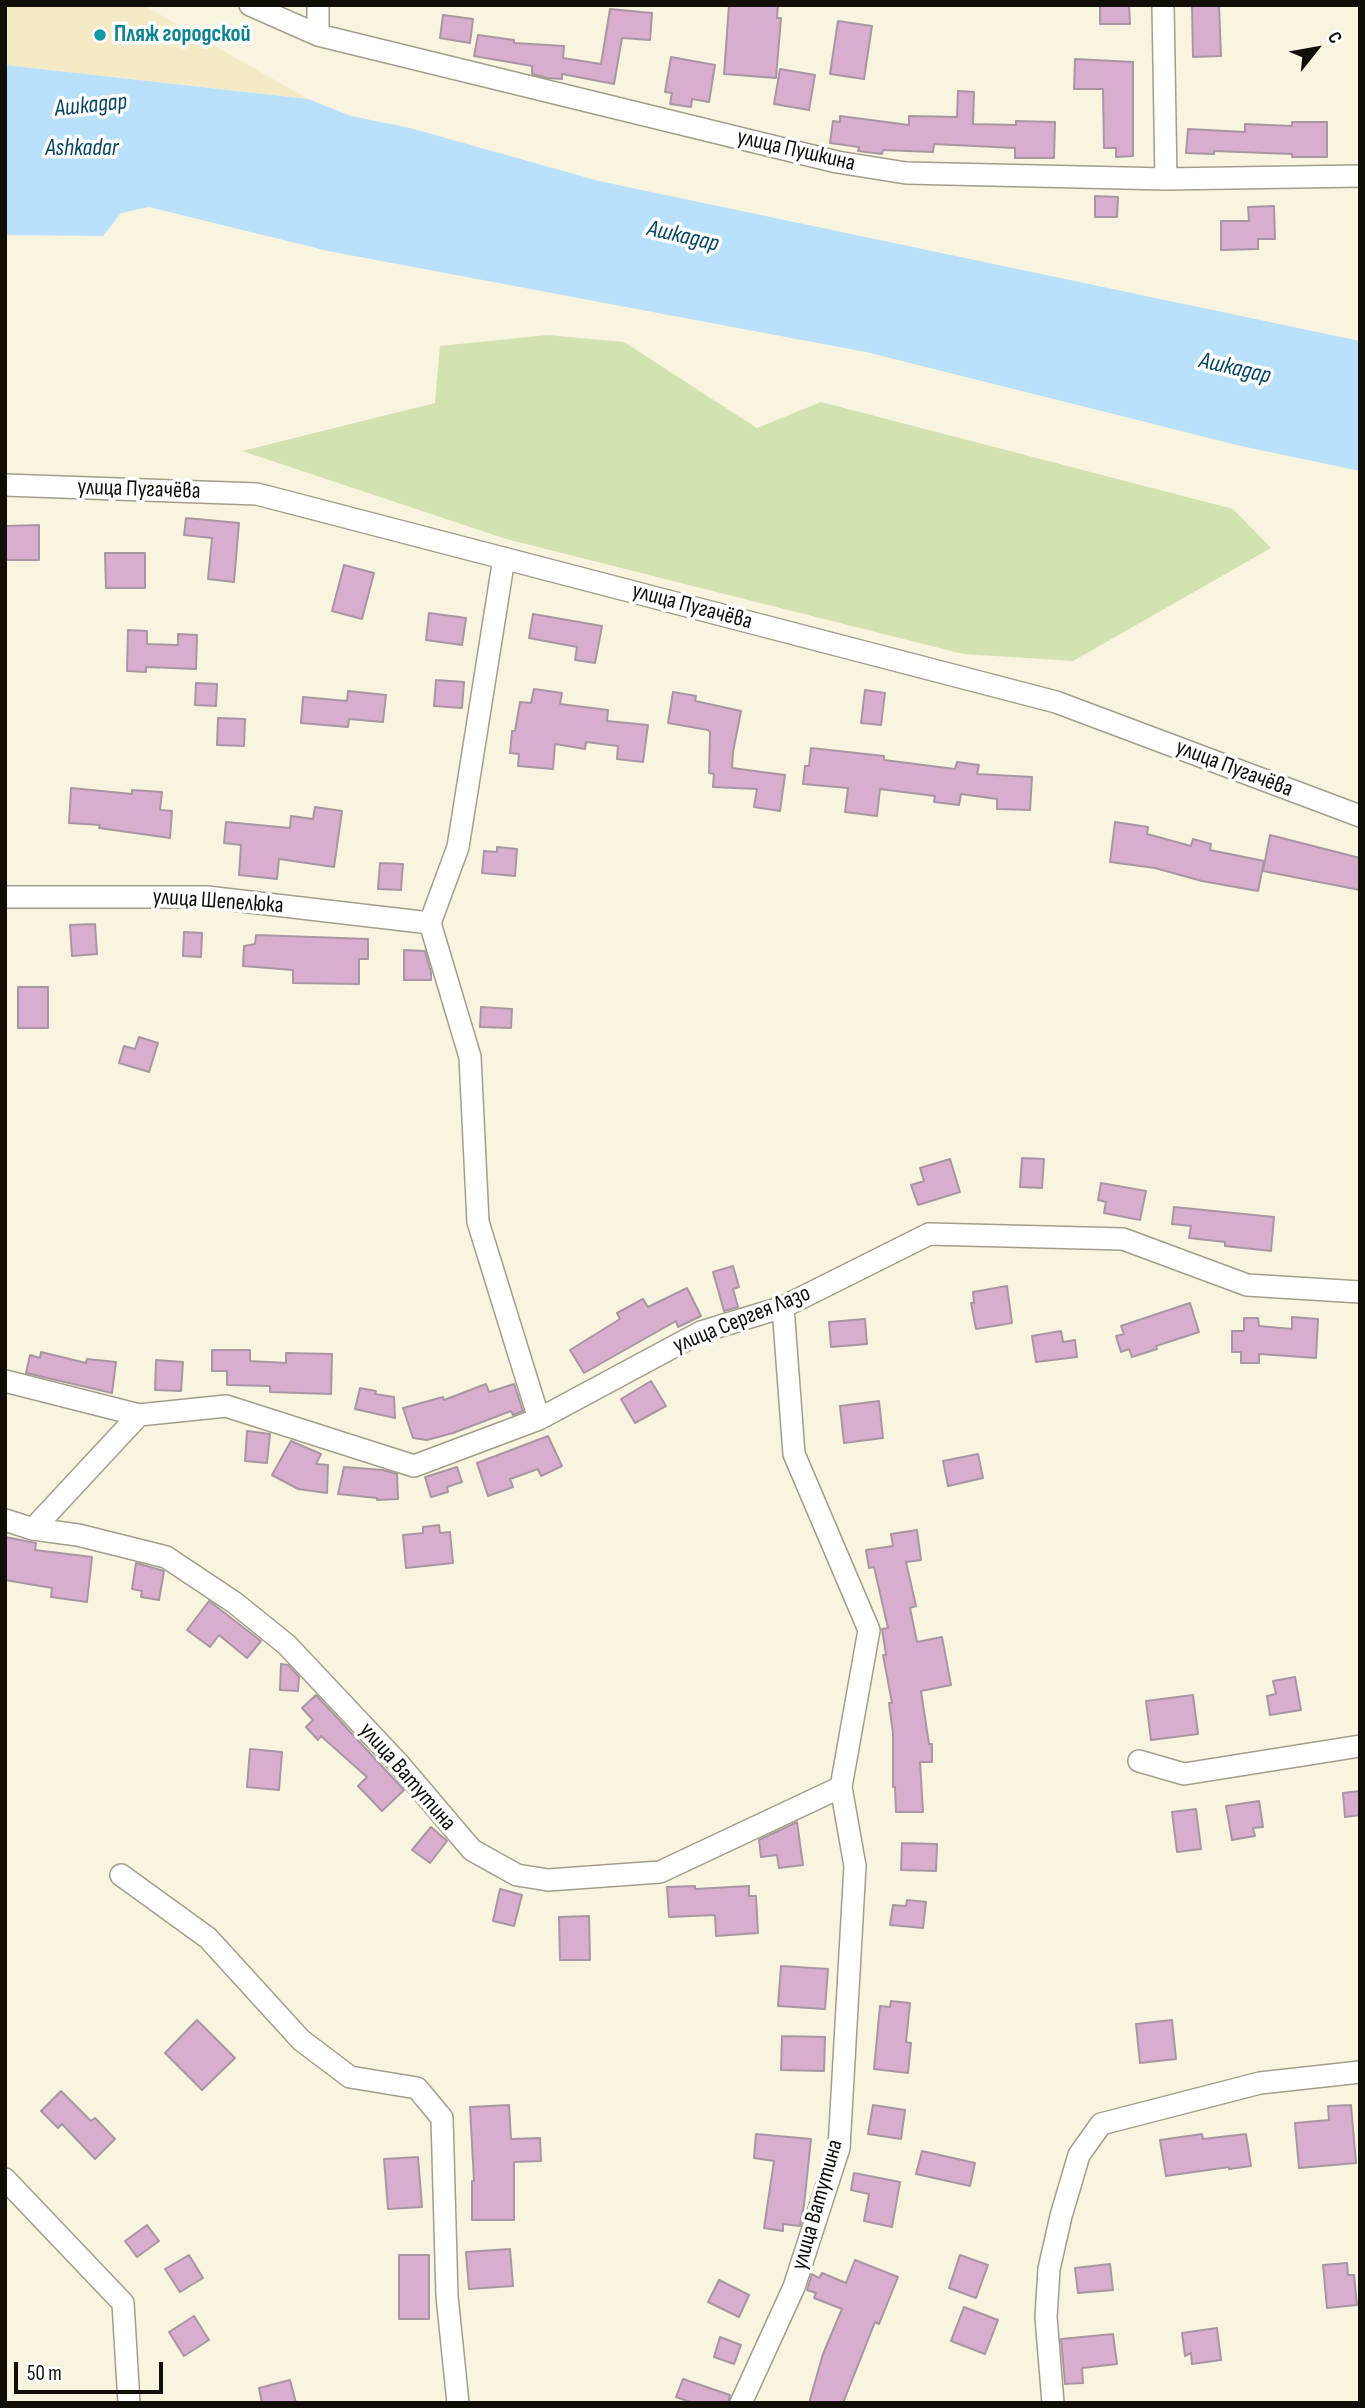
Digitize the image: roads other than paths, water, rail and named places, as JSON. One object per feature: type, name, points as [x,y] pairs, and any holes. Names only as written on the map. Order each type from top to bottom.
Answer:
[{"type":"street","name":"улица Пушкина","points":[[250,5],[318,35],[837,162],[906,173],[1166,178],[1360,176]]},
{"type":"street","points":[[318,5],[318,35]]},
{"type":"street","points":[[1163,5],[1166,178]]},
{"type":"street","name":"улица Пугачёва","points":[[5,485],[257,494],[1056,702],[1360,816]]},
{"type":"street","points":[[503,558],[458,847],[430,923],[470,1057],[478,1222],[540,1419]]},
{"type":"street","name":"улица Шепелюка","points":[[5,897],[207,897],[430,923]]},
{"type":"street","name":"улица Сергея Лазо","points":[[5,1381],[139,1415],[226,1406],[414,1466],[540,1419],[701,1332],[783,1307],[929,1234],[1123,1239],[1247,1285],[1360,1292]]},
{"type":"street","name":"улица Ватутина","points":[[741,2403],[794,2287],[839,2148],[855,1866],[841,1787],[869,1630],[794,1454],[783,1307]]},
{"type":"street","points":[[33,1529],[139,1415]]},
{"type":"street","name":"улица Ватутина","points":[[5,1520],[33,1529],[78,1535],[166,1558],[236,1603],[287,1645],[400,1764],[472,1850],[517,1875],[548,1880],[660,1872],[841,1787]]},
{"type":"street","points":[[1139,1761],[1184,1774],[1360,1746]]},
{"type":"street","points":[[121,1875],[208,1938],[301,2040],[350,2077],[417,2088],[442,2118],[447,2296],[458,2403]]},
{"type":"street","points":[[1053,2403],[1046,2318],[1049,2269],[1079,2155],[1101,2124],[1260,2083],[1360,2072]]},
{"type":"street","points":[[5,2179],[123,2303],[130,2403]]},
{"type":"water","name":"Ashkadar","points":[[5,65],[308,99],[351,116],[410,128],[599,181],[1360,341],[1360,471],[1241,446],[866,352],[328,251],[149,207],[121,213],[103,236],[5,235]]},
{"type":"place","name":"Пляж городской","points":[[100,35]]},
{"type":"water label","name":"Ашкадар","points":[[91,106]]},
{"type":"water label","name":"Ашкадар","points":[[683,237]]},
{"type":"water label","name":"Ашкадар","points":[[1235,369]]}]
